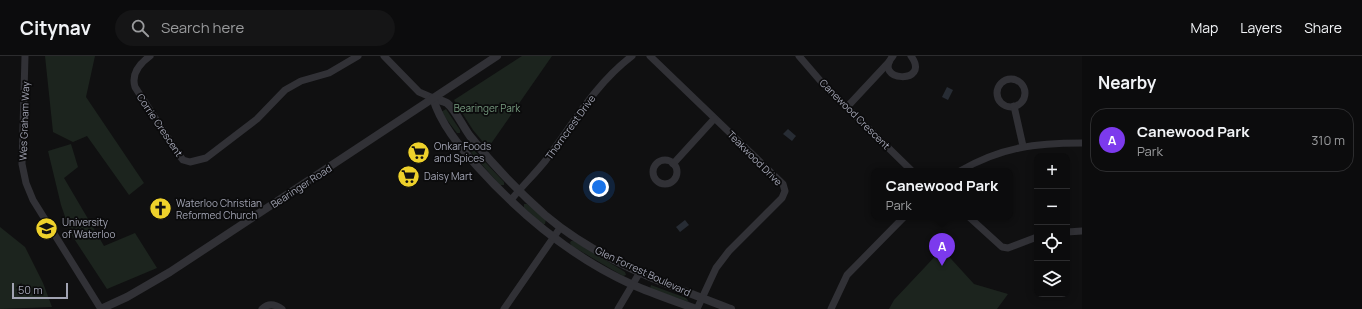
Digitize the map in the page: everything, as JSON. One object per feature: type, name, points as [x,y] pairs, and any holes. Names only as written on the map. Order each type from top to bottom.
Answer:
[{"type":"street","name":"Wes Graham Way","points":[[25,56],[22,164],[26,183],[33,200],[101,309]]},
{"type":"street","name":"Corrie Crescent","points":[[150,56],[142,62],[135,72],[132,79],[134,87],[179,155],[183,160],[190,162],[206,158],[257,119],[285,90],[301,81],[329,73],[346,65],[358,56]]},
{"type":"street","points":[[384,56],[419,92],[433,98]]},
{"type":"street","name":"Bearinger Road","points":[[101,309],[127,297],[170,272],[497,56]]},
{"type":"street","name":"Thorncrest Drive","points":[[511,200],[544,163],[583,107],[603,82],[632,56]]},
{"type":"street","name":"Teakwood Drive","points":[[650,56],[783,184],[785,191],[782,198],[730,251],[716,268],[696,309]]},
{"type":"street","name":"Canewood Crescent","points":[[799,56],[847,107],[909,168]]},
{"type":"street","points":[[891,59],[889,68],[894,76],[905,78],[911,74],[914,68],[911,56]]},
{"type":"street","points":[[847,107],[891,59]]},
{"type":"street","name":"Glen Forrest Boulevard","points":[[433,98],[449,105],[470,136],[518,191],[560,228],[595,249],[640,272],[702,299],[731,309]]},
{"type":"street","name":"Glen Forrest Boulevard","points":[[433,98],[436,110],[463,150],[500,191],[554,238],[590,262],[633,285],[696,309]]},
{"type":"street","points":[[1014,106],[1023,146]]},
{"type":"street","points":[[673,164],[714,119]]},
{"type":"street","points":[[967,168],[1005,151],[1023,146],[1049,143],[1082,143]]},
{"type":"street","points":[[831,309],[844,279],[901,220]]},
{"type":"street","points":[[972,220],[1002,247],[1008,248],[1034,238]]},
{"type":"street","points":[[504,309],[560,228]]},
{"type":"street","points":[[1070,232],[1082,231]]},
{"type":"street","points":[[618,309],[640,272]]},
{"type":"street","points":[[262,309],[270,305],[278,306],[282,309]]},
{"type":"green space","points":[[45,56],[95,56],[86,97],[144,183],[129,195],[87,136],[73,142],[53,132]]},
{"type":"green space","name":"Bearinger Park","points":[[522,56],[552,56],[488,148],[473,130],[454,100]]},
{"type":"green space","points":[[446,109],[460,130],[460,133],[457,133],[441,112]]},
{"type":"green space","points":[[71,144],[78,167],[64,178],[104,246],[135,233],[157,268],[107,289],[71,234],[61,205],[48,151]]},
{"type":"green space","points":[[469,145],[504,182],[504,185],[500,185],[469,150]]},
{"type":"green space","points":[[524,204],[527,204],[546,219],[545,224],[543,224],[524,208]]},
{"type":"green space","points":[[0,227],[25,247],[43,283],[52,307],[0,309]]},
{"type":"green space","points":[[571,241],[574,241],[625,272],[626,275],[623,276],[572,246],[570,243]]},
{"type":"green space","points":[[942,249],[974,284],[1008,294],[997,309],[889,309],[894,300]]},
{"type":"green space","points":[[651,285],[686,298],[689,302],[650,289]]},
{"type":"shaded area","points":[[947,87],[953,90],[948,100],[942,97]]},
{"type":"shaded area","points":[[788,129],[796,136],[792,141],[783,134]]},
{"type":"shaded area","points":[[685,220],[689,225],[680,232],[676,227]]},
{"type":"place","name":"Onkar Foods and Spices","points":[[418,152]]},
{"type":"place","name":"Daisy Mart","points":[[408,176]]},
{"type":"place","name":"Waterloo Christian Reformed Church","points":[[160,209]]},
{"type":"place","name":"University of Waterloo","points":[[46,228]]},
{"type":"place","name":"Canewood Park","points":[[942,266]]}]
